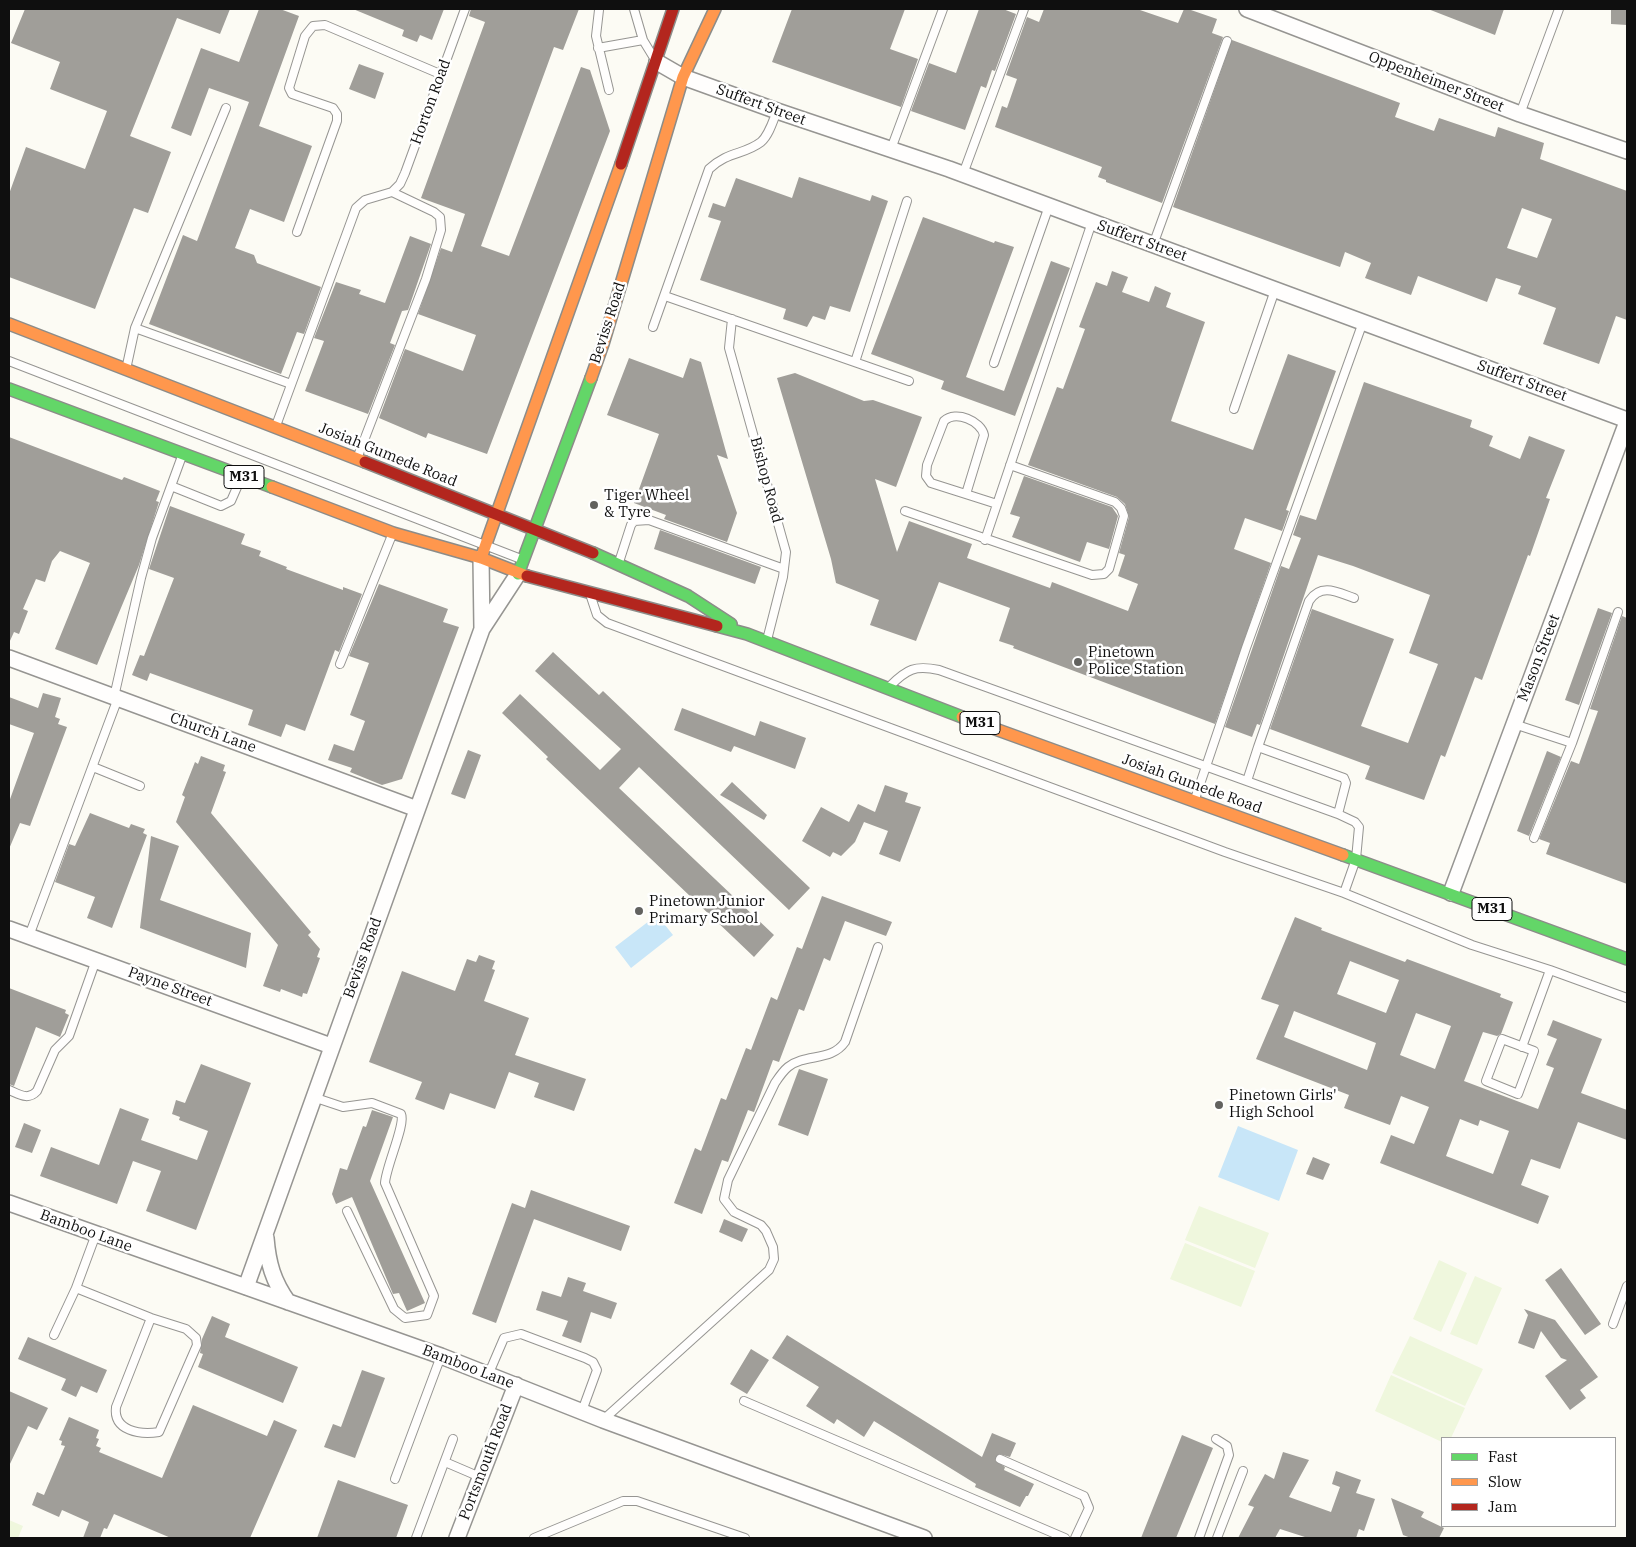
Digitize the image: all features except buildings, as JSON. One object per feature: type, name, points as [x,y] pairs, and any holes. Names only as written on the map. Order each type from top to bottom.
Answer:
[{"type":"main road","name":"Beviss Road","points":[[483,552],[657,62],[674,9]]},
{"type":"main road","name":"Beviss Road","points":[[518,574],[521,559],[603,344],[683,77],[715,9]]},
{"type":"main road","name":"Josiah Gumede Road","points":[[9,324],[276,426],[619,563],[688,596],[747,634]]},
{"type":"main road","name":"Josiah Gumede Road","points":[[9,389],[393,533],[483,552],[518,574],[747,634],[887,689],[1451,893],[1627,959]]},
{"type":"street","name":"Oppenheimer Street","points":[[1247,9],[1520,114],[1627,151]]},
{"type":"street","name":"Suffert Street","points":[[657,62],[683,77],[778,112],[963,174],[1627,421]]},
{"type":"street","name":"Mason Street","points":[[1451,893],[1627,421]]},
{"type":"street","name":"Beviss Road","points":[[482,629],[483,552]]},
{"type":"street","name":"Beviss Road","points":[[246,1288],[331,1046],[482,629],[518,574]]},
{"type":"street","name":"Church Lane","points":[[9,658],[418,809]]},
{"type":"street","name":"Payne Street","points":[[9,929],[331,1046]]},
{"type":"street","name":"Bamboo Lane","points":[[9,1203],[489,1373],[603,1420],[924,1538]]},
{"type":"street","points":[[265,1231],[272,1273],[276,1285],[288,1302]]},
{"type":"street","name":"Portsmouth Road","points":[[457,1538],[516,1385]]},
{"type":"lane","name":"Horton Road","points":[[392,192],[400,184],[405,172],[465,9]]},
{"type":"lane","points":[[634,9],[644,40],[657,62]]},
{"type":"lane","points":[[891,150],[942,9]]},
{"type":"lane","points":[[963,174],[1024,9]]},
{"type":"lane","points":[[1520,114],[1559,9]]},
{"type":"lane","points":[[599,10],[596,36],[609,90]]},
{"type":"lane","points":[[297,232],[337,120],[337,114],[333,108],[292,94],[288,88],[305,36],[313,26],[325,25],[440,74]]},
{"type":"lane","points":[[598,48],[644,40]]},
{"type":"lane","points":[[1153,245],[1227,41]]},
{"type":"lane","points":[[126,370],[135,328],[226,108]]},
{"type":"lane","points":[[653,326],[709,169],[720,159],[761,142],[778,112]]},
{"type":"lane","points":[[276,426],[356,208],[365,200],[392,192],[434,212],[440,217],[441,230],[426,280],[357,458]]},
{"type":"lane","points":[[855,362],[907,202]]},
{"type":"lane","points":[[994,363],[1049,206]]},
{"type":"lane","points":[[985,540],[1092,222]]},
{"type":"lane","points":[[1234,409],[1274,290]]},
{"type":"lane","points":[[665,296],[909,381]]},
{"type":"lane","name":"Bishop Road","points":[[732,319],[729,348],[786,552],[784,569],[766,642]]},
{"type":"lane","points":[[1194,801],[1246,648],[1363,322]]},
{"type":"lane","points":[[135,328],[291,384]]},
{"type":"lane","points":[[9,361],[483,552],[521,559]]},
{"type":"lane","points":[[966,494],[984,436],[982,428],[978,423],[957,416],[948,417],[944,421],[927,465],[926,476],[931,483],[997,504]]},
{"type":"lane","points":[[29,936],[93,767],[116,697],[140,578],[152,538],[183,454]]},
{"type":"lane","points":[[905,512],[1092,575],[1104,574],[1109,569],[1124,516],[1121,508],[1114,502],[1010,465]]},
{"type":"lane","points":[[171,486],[220,506],[231,501],[241,476]]},
{"type":"lane","points":[[619,563],[631,525],[634,520],[640,519],[648,520],[784,569]]},
{"type":"lane","points":[[340,664],[393,533]]},
{"type":"lane","points":[[1247,781],[1309,601],[1321,590],[1328,590],[1354,598]]},
{"type":"lane","points":[[589,593],[597,616],[607,623],[1225,852],[1344,893],[1472,945],[1550,970],[1627,998]]},
{"type":"lane","points":[[1534,838],[1572,743],[1618,612]]},
{"type":"lane","points":[[887,689],[903,673],[913,669],[926,667],[939,670],[1338,814],[1355,822],[1359,827],[1356,859],[1344,893]]},
{"type":"lane","points":[[1514,724],[1572,743]]},
{"type":"lane","points":[[1258,747],[1344,778],[1346,783],[1338,814]]},
{"type":"lane","points":[[93,767],[140,786]]},
{"type":"lane","points":[[603,1420],[769,1270],[774,1259],[770,1238],[761,1225],[734,1212],[724,1199],[728,1180],[775,1083],[782,1073],[798,1062],[830,1055],[840,1049],[845,1042],[878,947]]},
{"type":"lane","points":[[9,1090],[27,1097],[32,1096],[36,1091],[55,1050],[69,1036],[96,960]]},
{"type":"lane","points":[[1522,1047],[1550,970]]},
{"type":"lane","points":[[1502,1039],[1522,1047],[1534,1051],[1518,1094],[1486,1082],[1502,1039]]},
{"type":"lane","points":[[313,1097],[343,1107],[372,1103],[401,1114],[402,1123],[386,1169],[385,1183],[434,1296],[427,1315],[405,1318],[394,1308],[347,1211]]},
{"type":"lane","points":[[54,1335],[76,1288],[96,1234]]},
{"type":"lane","points":[[1613,1324],[1627,1286]]},
{"type":"lane","points":[[76,1288],[152,1318],[186,1329],[196,1338],[196,1345],[159,1432],[138,1433],[120,1423],[115,1415],[116,1407],[152,1318]]},
{"type":"lane","points":[[489,1373],[504,1338],[511,1335],[521,1334],[585,1358],[593,1362],[596,1370],[582,1411]]},
{"type":"lane","points":[[395,1478],[441,1356]]},
{"type":"lane","points":[[744,1400],[1065,1538]]},
{"type":"lane","points":[[416,1538],[453,1439]]},
{"type":"lane","points":[[1199,1538],[1229,1455],[1227,1446],[1216,1439]]},
{"type":"lane","points":[[1000,1459],[1084,1496],[1089,1508],[1075,1538]]},
{"type":"lane","points":[[445,1462],[480,1477]]},
{"type":"lane","points":[[1217,1538],[1244,1471]]},
{"type":"lane","points":[[534,1538],[623,1501],[637,1501],[745,1538]]},
{"type":"green space","points":[[1199,1206],[1269,1233],[1255,1268],[1185,1240]]},
{"type":"green space","points":[[1185,1243],[1255,1271],[1241,1307],[1170,1279]]},
{"type":"green space","points":[[1439,1260],[1467,1273],[1441,1332],[1413,1319]]},
{"type":"green space","points":[[1475,1276],[1502,1288],[1477,1345],[1450,1334]]},
{"type":"green space","points":[[1410,1336],[1483,1369],[1465,1406],[1392,1373]]},
{"type":"green space","points":[[1391,1375],[1465,1408],[1451,1437],[1441,1437],[1441,1442],[1375,1411]]},
{"type":"green space","points":[[9,1520],[23,1526],[18,1538],[9,1538]]},
{"type":"water","points":[[657,915],[673,935],[631,968],[615,947]]},
{"type":"water","points":[[1238,1126],[1298,1150],[1279,1201],[1218,1177]]},
{"type":"traffic: fast","points":[[518,574],[591,378]]},
{"type":"traffic: fast","points":[[9,389],[272,487]]},
{"type":"traffic: fast","points":[[593,553],[688,596],[731,624]]},
{"type":"traffic: fast","points":[[717,626],[747,634],[962,717]]},
{"type":"traffic: fast","points":[[1343,855],[1627,959]]},
{"type":"traffic: slow","points":[[591,378],[603,344],[683,77],[715,9]]},
{"type":"traffic: slow","points":[[481,558],[621,164]]},
{"type":"traffic: slow","points":[[9,324],[365,462]]},
{"type":"traffic: slow","points":[[272,487],[393,533],[481,558],[527,576]]},
{"type":"traffic: slow","points":[[962,717],[1343,855]]},
{"type":"traffic: jam","points":[[621,164],[673,9]]},
{"type":"traffic: jam","points":[[365,462],[593,553]]},
{"type":"traffic: jam","points":[[527,576],[717,626]]},
{"type":"place","name":"Tiger Wheel & Tyre","points":[[594,505]]},
{"type":"place","name":"Pinetown Police Station","points":[[1078,662]]},
{"type":"place","name":"Pinetown Junior Primary School","points":[[639,911]]},
{"type":"place","name":"Pinetown Girls' High School","points":[[1219,1105]]}]
